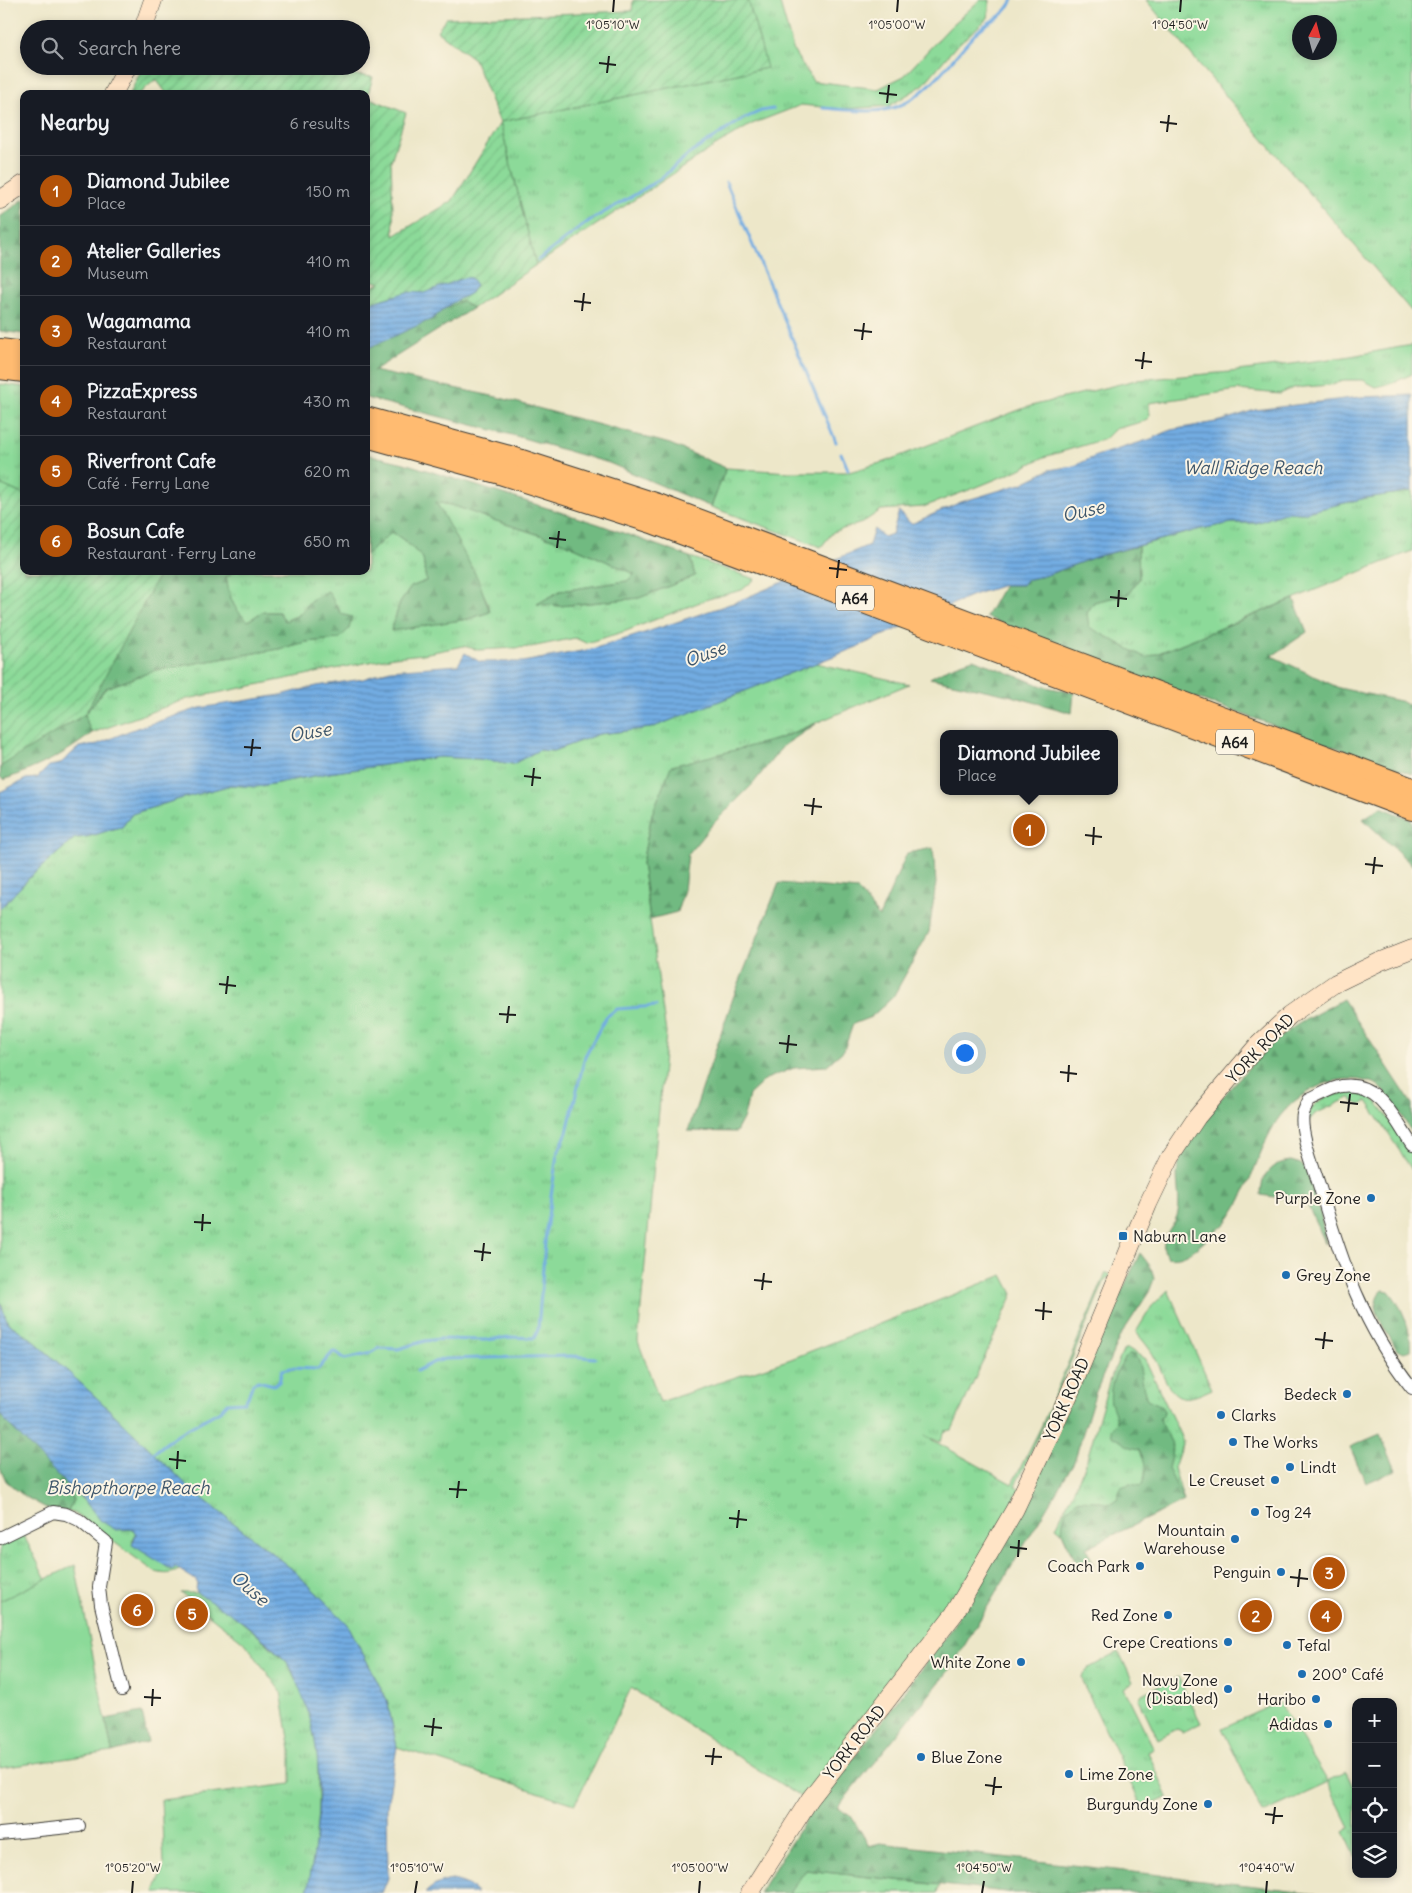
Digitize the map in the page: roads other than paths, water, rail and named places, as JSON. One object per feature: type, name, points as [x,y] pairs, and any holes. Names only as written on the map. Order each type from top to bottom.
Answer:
[{"type":"highway","points":[[0,350],[20,352]]},
{"type":"highway","points":[[0,368],[20,370]]},
{"type":"highway","name":"A64","points":[[370,419],[506,456],[655,514],[1062,666],[1412,789]]},
{"type":"highway","name":"A64","points":[[370,437],[655,514]]},
{"type":"highway","name":"A64","points":[[1062,666],[1412,809]]},
{"type":"main road","points":[[146,20],[153,0]]},
{"type":"main road","points":[[115,90],[123,75]]},
{"type":"main road","points":[[0,200],[20,187]]},
{"type":"main road","name":"YORK ROAD","points":[[750,1893],[810,1798],[954,1614],[1015,1509],[1068,1397],[1148,1204],[1171,1156],[1197,1117],[1258,1045],[1290,1015],[1336,983],[1379,962],[1412,949]]},
{"type":"street","points":[[1412,1145],[1380,1098],[1366,1089],[1354,1085],[1340,1086],[1309,1100],[1302,1114],[1307,1146],[1342,1262],[1375,1334],[1412,1388]]},
{"type":"street","points":[[0,1538],[54,1512],[66,1514],[79,1520],[106,1542],[99,1588],[100,1606],[122,1690]]},
{"type":"street","points":[[0,1834],[79,1826]]},
{"type":"water","points":[[466,277],[471,278],[476,285],[471,293],[452,303],[432,319],[370,347],[370,303],[407,292],[424,293]]},
{"type":"water","name":"Wall Ridge Reach","points":[[1412,395],[1412,491],[1366,498],[1302,513],[1287,512],[1256,523],[1232,523],[1201,529],[1095,557],[1047,575],[1026,580],[1022,585],[1004,585],[973,595],[857,647],[651,728],[599,734],[553,751],[539,750],[513,764],[479,759],[439,757],[329,773],[256,787],[231,785],[176,800],[132,814],[122,827],[87,837],[75,838],[29,878],[0,909],[0,792],[26,779],[37,778],[49,766],[60,764],[79,747],[98,744],[131,730],[200,708],[363,679],[390,670],[458,665],[465,653],[480,662],[523,662],[592,649],[736,602],[869,545],[874,529],[884,537],[892,534],[899,511],[911,524],[961,502],[1021,484],[1049,470],[1074,466],[1096,456],[1151,439],[1171,430],[1221,421],[1255,410],[1360,397]]},
{"type":"water","name":"Bishopthorpe Reach","points":[[0,1302],[8,1323],[33,1340],[98,1399],[192,1490],[293,1570],[347,1623],[387,1700],[397,1747],[387,1807],[388,1878],[382,1893],[307,1893],[318,1815],[318,1763],[308,1712],[290,1666],[253,1630],[196,1591],[197,1581],[175,1567],[172,1570],[132,1545],[136,1534],[133,1529],[116,1530],[101,1521],[83,1499],[65,1483],[0,1415]]},
{"type":"water","points":[[452,1880],[466,1884],[477,1893],[425,1893],[437,1884]]},
{"type":"waterway","points":[[823,108],[878,111],[908,102],[929,85],[976,33],[1000,16],[1013,0]]},
{"type":"waterway","points":[[538,260],[589,221],[661,178],[689,154],[743,119],[761,111],[773,109]]},
{"type":"waterway","points":[[726,182],[836,442]]},
{"type":"waterway","points":[[841,453],[848,469]]},
{"type":"waterway","points":[[150,1456],[176,1435],[220,1411],[227,1403],[244,1402],[253,1383],[258,1381],[274,1385],[279,1382],[282,1370],[290,1368],[318,1369],[333,1352],[336,1352],[345,1359],[368,1354],[379,1348],[398,1349],[425,1341],[440,1339],[534,1338],[538,1330],[546,1230],[557,1155],[567,1132],[585,1056],[606,1017],[617,1009],[656,1006]]},
{"type":"waterway","points":[[417,1371],[434,1362],[445,1359],[571,1356],[595,1358]]},
{"type":"place","name":"Diamond Jubilee","points":[[1029,830]]},
{"type":"place","name":"Purple Zone","points":[[1371,1198]]},
{"type":"place","name":"Naburn Lane","points":[[1123,1236]]},
{"type":"place","name":"Grey Zone","points":[[1286,1275]]},
{"type":"place","name":"Bedeck","points":[[1347,1394]]},
{"type":"place","name":"Clarks","points":[[1221,1415]]},
{"type":"place","name":"The Works","points":[[1233,1442]]},
{"type":"place","name":"Lindt","points":[[1290,1467]]},
{"type":"place","name":"Le Creuset","points":[[1275,1480]]},
{"type":"place","name":"Tog 24","points":[[1255,1512]]},
{"type":"place","name":"Mountain Warehouse","points":[[1235,1539]]},
{"type":"place","name":"Coach Park","points":[[1140,1566]]},
{"type":"place","name":"Penguin","points":[[1281,1572]]},
{"type":"place","name":"Wagamama","points":[[1329,1573]]},
{"type":"place","name":"Bosun Cafe","points":[[137,1610]]},
{"type":"place","name":"Riverfront Cafe","points":[[192,1614]]},
{"type":"place","name":"Red Zone","points":[[1168,1615]]},
{"type":"place","name":"Atelier Galleries","points":[[1256,1616]]},
{"type":"place","name":"PizzaExpress","points":[[1326,1616]]},
{"type":"place","name":"Crepe Creations","points":[[1228,1642]]},
{"type":"place","name":"Tefal","points":[[1287,1645]]},
{"type":"place","name":"White Zone","points":[[1021,1662]]},
{"type":"place","name":"200° Café","points":[[1302,1674]]},
{"type":"place","name":"Navy Zone (Disabled)","points":[[1228,1689]]},
{"type":"place","name":"Haribo","points":[[1316,1699]]},
{"type":"place","name":"Adidas","points":[[1328,1724]]},
{"type":"place","name":"Blue Zone","points":[[921,1757]]},
{"type":"place","name":"Lime Zone","points":[[1069,1774]]},
{"type":"place","name":"Burgundy Zone","points":[[1208,1804]]},
{"type":"water label","name":"Ouse","points":[[1083,511]]},
{"type":"water label","name":"Ouse","points":[[705,654]]},
{"type":"water label","name":"Ouse","points":[[310,732]]},
{"type":"water label","name":"Ouse","points":[[250,1588]]}]
